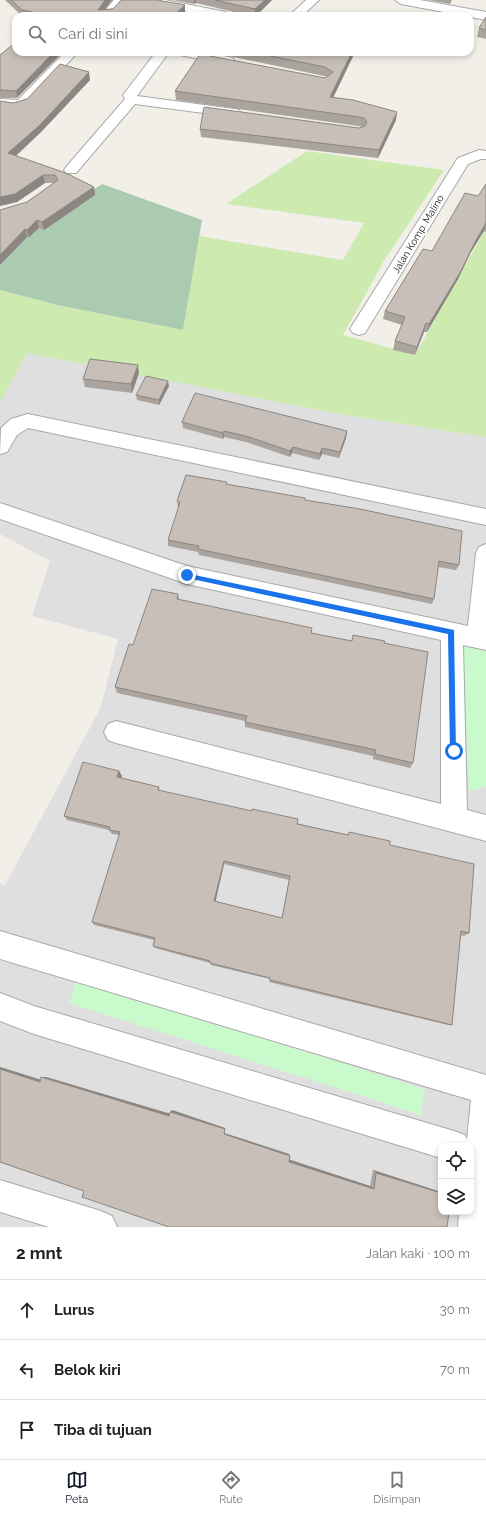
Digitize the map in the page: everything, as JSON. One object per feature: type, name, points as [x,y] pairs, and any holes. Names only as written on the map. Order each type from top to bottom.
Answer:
[{"type":"street","points":[[110,12],[121,0]]},
{"type":"street","points":[[148,0],[190,12]]},
{"type":"street","points":[[300,12],[313,0]]},
{"type":"street","points":[[401,0],[484,12]]},
{"type":"street","points":[[0,103],[15,105],[23,103],[68,56]]},
{"type":"street","points":[[132,99],[130,95],[159,56]]},
{"type":"street","points":[[204,56],[238,63]]},
{"type":"street","points":[[132,99],[248,115]]},
{"type":"street","points":[[70,170],[132,99]]},
{"type":"street","name":"Jalan Komp. Malino","points":[[360,329],[462,161],[479,154],[486,155]]},
{"type":"street","points":[[0,447],[11,428],[16,424],[28,421],[486,517]]},
{"type":"street","points":[[0,511],[187,575],[482,639],[486,553]]},
{"type":"street","points":[[452,632],[454,820]]},
{"type":"street","points":[[116,732],[486,828]]},
{"type":"street","points":[[0,945],[486,1090]]},
{"type":"street","points":[[0,1007],[34,1020],[443,1143]]},
{"type":"street","points":[[474,1148],[486,1099]]},
{"type":"street","points":[[473,1179],[474,1227]]},
{"type":"street","points":[[0,1196],[101,1227]]},
{"type":"shaded area","points":[[27,352],[339,414],[486,437],[486,1227],[0,1227],[0,883],[5,885],[101,707],[118,639],[32,616],[50,561],[0,534],[0,403]]},
{"type":"green space","points":[[307,151],[444,170],[384,261],[343,335],[415,355],[486,228],[486,437],[339,414],[27,353],[0,403],[0,290],[57,305],[183,330],[199,236],[343,260],[364,223],[226,204]]},
{"type":"green space","points":[[102,184],[202,220],[183,330],[57,305],[0,290],[0,266],[27,232]]},
{"type":"green space","points":[[462,640],[486,647],[486,787],[469,791]]},
{"type":"green space","points":[[77,980],[425,1089],[421,1115],[69,1003]]},
{"type":"building","points":[[11,0],[105,0],[98,10],[113,9],[121,0],[157,0],[185,5],[177,12],[32,12],[22,10]]},
{"type":"building","points":[[215,0],[265,0],[255,9]]},
{"type":"building","points":[[486,17],[486,30],[479,28]]},
{"type":"building","points":[[12,45],[12,56],[50,56],[16,91],[0,90],[0,55]]},
{"type":"building","points":[[199,56],[210,56],[325,78],[333,72],[325,67],[271,56],[350,56],[330,97],[353,100],[397,112],[379,150],[200,129],[204,107],[359,128],[365,126],[367,122],[364,118],[359,117],[175,91]]},
{"type":"building","points":[[60,64],[89,72],[40,125],[8,153],[66,173],[94,187],[42,222],[37,220],[27,230],[25,229],[0,255],[0,210],[27,202],[58,180],[55,175],[43,175],[15,194],[0,197],[0,101],[13,103],[27,99]]},
{"type":"building","points":[[486,184],[486,223],[461,271],[429,324],[426,323],[417,347],[395,341],[405,317],[385,311],[423,249],[432,251],[465,193],[478,196]]},
{"type":"building","points":[[90,359],[138,365],[131,384],[83,379]]},
{"type":"building","points":[[146,376],[168,381],[159,400],[136,395]]},
{"type":"building","points":[[195,393],[347,431],[340,452],[322,448],[320,454],[293,447],[290,451],[246,436],[224,431],[223,433],[182,422]]},
{"type":"building","points":[[186,475],[227,482],[226,484],[305,498],[305,500],[360,509],[462,531],[459,565],[439,561],[434,599],[198,549],[199,546],[168,540],[180,502],[177,501]]},
{"type":"building","points":[[152,589],[178,594],[177,599],[312,628],[311,633],[352,641],[353,635],[385,641],[384,643],[428,652],[413,763],[375,754],[376,750],[245,722],[247,716],[115,687],[129,644],[133,645]]},
{"type":"building","points":[[83,762],[119,771],[117,777],[159,787],[158,790],[252,811],[252,809],[298,819],[297,824],[348,835],[349,832],[390,841],[390,845],[474,864],[469,933],[461,931],[452,1025],[270,980],[270,978],[210,963],[210,961],[153,946],[155,938],[92,922],[120,832],[109,830],[110,827],[64,816]],"holes":[[[224,861],[290,876],[282,918],[214,901]]]},
{"type":"building","points":[[0,1069],[40,1082],[41,1077],[169,1116],[170,1112],[225,1129],[224,1134],[290,1156],[289,1162],[374,1189],[376,1173],[438,1192],[438,1215],[449,1215],[447,1227],[169,1227],[82,1197],[84,1191],[0,1162]]},
{"type":"route","points":[[187,575],[452,632],[454,751]]}]
